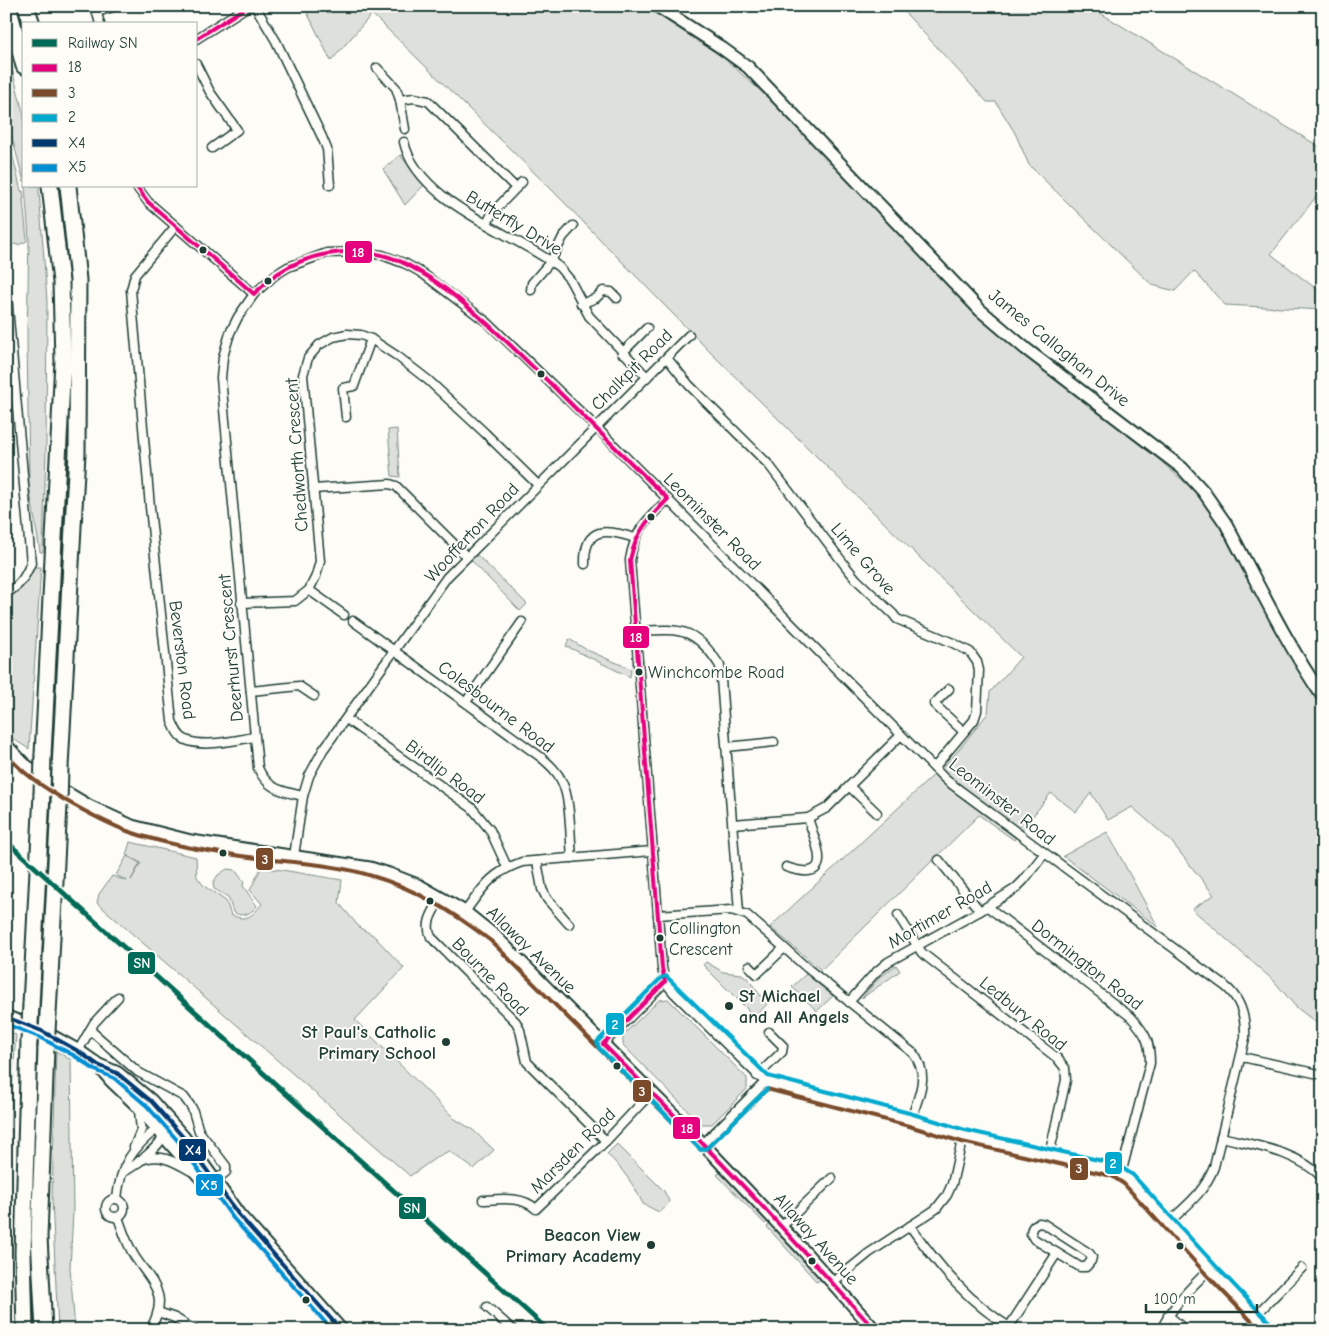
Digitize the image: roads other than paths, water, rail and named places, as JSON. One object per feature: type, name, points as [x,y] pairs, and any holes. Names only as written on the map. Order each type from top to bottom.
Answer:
[{"type":"highway","points":[[8,6],[22,58]]},
{"type":"highway","points":[[26,6],[31,22]]},
{"type":"highway","points":[[25,1330],[23,1253],[28,1041],[63,361],[60,282],[50,188]]},
{"type":"highway","points":[[44,1330],[39,1236],[46,1049],[77,443],[78,280],[68,188]]},
{"type":"highway","points":[[41,1278],[48,1330]]},
{"type":"main road","points":[[6,1017],[42,1031],[122,1078],[159,1117],[166,1130]]},
{"type":"main road","points":[[98,1065],[136,1104],[166,1130],[224,1204],[238,1214],[342,1330]]},
{"type":"street","points":[[99,22],[96,9],[116,6]]},
{"type":"street","points":[[198,38],[248,6]]},
{"type":"street","points":[[255,6],[276,41],[322,137],[327,149],[330,185]]},
{"type":"street","name":"James Callaghan Drive","points":[[657,6],[748,67],[996,324],[1162,452],[1193,479],[1216,507],[1286,636],[1323,697]]},
{"type":"street","points":[[198,68],[210,92],[237,130],[212,148]]},
{"type":"street","points":[[377,68],[396,88],[400,100],[404,128]]},
{"type":"street","points":[[400,100],[414,98],[428,101],[516,188]]},
{"type":"street","name":"Butterfly Drive","points":[[404,142],[407,154],[426,180],[449,201],[559,267],[570,280],[589,316],[622,353],[647,377]]},
{"type":"street","points":[[487,224],[492,214],[522,182]]},
{"type":"street","points":[[138,188],[148,202],[175,227],[254,294]]},
{"type":"street","points":[[531,290],[532,283],[551,261],[563,237],[573,226]]},
{"type":"street","name":"Beverston Road","points":[[175,227],[135,275],[131,290],[150,507],[172,721],[176,731],[184,740],[196,743],[254,738]]},
{"type":"street","name":"Deerhurst Crescent","points":[[303,796],[276,790],[268,784],[258,768],[254,738],[221,378],[223,357],[230,333],[238,317],[254,294],[288,267],[327,253],[358,252],[382,255],[406,264],[451,293],[488,323],[596,427]]},
{"type":"street","points":[[6,285],[31,563],[25,578],[16,588],[6,593]]},
{"type":"street","points":[[581,304],[596,298],[603,292],[611,292],[617,298]]},
{"type":"street","points":[[622,353],[647,328]]},
{"type":"street","name":"Chedworth Crescent","points":[[309,590],[316,576],[320,561],[303,375],[308,358],[319,345],[333,337],[347,334],[361,335],[371,339],[397,356],[428,380],[538,486]]},
{"type":"street","name":"Chalkpit Road","points":[[596,427],[689,334]]},
{"type":"street","points":[[346,417],[343,388],[354,386],[371,339]]},
{"type":"street","name":"Lime Grove","points":[[667,358],[689,385],[769,465],[847,568],[897,619],[970,652],[977,662],[980,670],[977,711],[974,720],[934,768]]},
{"type":"street","name":"Woofferton Road","points":[[294,856],[303,796],[309,776],[323,750],[447,577],[596,427]]},
{"type":"street","name":"Leominster Road","points":[[596,427],[946,780],[1229,989],[1239,1003],[1245,1020],[1245,1038],[1242,1057],[1214,1167],[1202,1190],[1168,1223]]},
{"type":"street","points":[[313,488],[390,484],[396,486],[466,556]]},
{"type":"street","points":[[668,499],[644,524],[635,538],[630,560],[652,851],[662,968],[665,982],[765,1082],[911,1120],[963,1136],[1114,1170],[1121,1174],[1128,1179],[1269,1330]]},
{"type":"street","points":[[585,564],[584,550],[588,541],[596,535],[608,531],[635,538]]},
{"type":"street","points":[[241,603],[295,601],[309,590],[344,615]]},
{"type":"street","name":"Colesbourne Road","points":[[353,621],[542,758],[556,771],[563,783],[566,796],[572,858]]},
{"type":"street","points":[[466,702],[522,622]]},
{"type":"street","points":[[635,631],[677,630],[694,636],[710,649],[720,666],[739,912]]},
{"type":"street","points":[[251,691],[299,686],[314,696]]},
{"type":"street","points":[[949,688],[934,704],[964,732]]},
{"type":"street","name":"Birdlip Road","points":[[346,719],[472,808],[490,830],[507,867]]},
{"type":"street","points":[[733,824],[808,818],[827,808],[902,735]]},
{"type":"street","points":[[727,746],[774,742]]},
{"type":"street","name":"Allaway Avenue","points":[[6,745],[24,764],[52,784],[89,806],[132,826],[191,841],[370,868],[420,886],[465,912],[495,936],[703,1144],[875,1330]]},
{"type":"street","points":[[850,787],[877,813]]},
{"type":"street","points":[[786,867],[804,872],[819,866],[820,858],[808,818]]},
{"type":"street","points":[[465,912],[485,885],[496,874],[507,867],[522,862],[652,851]]},
{"type":"street","name":"Mortimer Road","points":[[850,1002],[875,973],[888,962],[984,909],[1015,889],[1044,854]]},
{"type":"street","points":[[537,860],[542,889],[547,899],[568,924]]},
{"type":"street","name":"Dormington Road","points":[[939,860],[984,909],[1131,1017],[1142,1029],[1150,1047],[1150,1063],[1121,1174]]},
{"type":"street","name":"Bourne Road","points":[[441,898],[427,922],[431,937],[516,1022],[520,1030],[527,1062],[606,1141]]},
{"type":"street","points":[[658,915],[731,910],[747,915],[919,1060],[924,1078],[911,1120]]},
{"type":"street","points":[[898,915],[918,946]]},
{"type":"street","name":"Ledbury Road","points":[[918,946],[922,953],[1057,1058],[1065,1068],[1066,1080],[1049,1155]]},
{"type":"street","points":[[749,966],[757,974],[784,948]]},
{"type":"street","points":[[603,1044],[665,982]]},
{"type":"street","points":[[78,1051],[94,1023],[118,997]]},
{"type":"street","points":[[90,1030],[138,1072],[184,1097],[192,1108],[199,1131],[226,1166],[226,1172],[210,1184],[164,1157],[153,1156],[139,1161]]},
{"type":"street","points":[[757,1076],[782,1052],[783,1046],[769,1032]]},
{"type":"street","points":[[1242,1057],[1323,1075]]},
{"type":"street","points":[[703,1144],[765,1082]]},
{"type":"street","name":"Marsden Road","points":[[483,1200],[524,1201],[536,1209],[606,1141],[651,1093]]},
{"type":"street","points":[[132,1154],[141,1130],[141,1119],[136,1104]]},
{"type":"street","points":[[117,1199],[118,1185],[127,1159],[166,1130]]},
{"type":"street","points":[[123,1172],[139,1161],[160,1142],[166,1130]]},
{"type":"street","points":[[832,1283],[868,1253],[936,1209],[952,1184],[963,1136]]},
{"type":"street","points":[[1221,1137],[1291,1156],[1323,1178]]},
{"type":"street","points":[[781,1227],[832,1178]]},
{"type":"street","points":[[117,1199],[123,1202],[125,1207],[124,1213],[118,1217],[110,1216],[106,1209],[109,1202],[117,1199]]},
{"type":"street","points":[[118,1217],[132,1251],[155,1284],[158,1292],[158,1312],[150,1330]]},
{"type":"street","points":[[1044,1224],[1089,1253],[1092,1257],[1086,1267],[1080,1267],[1057,1253],[1031,1234],[1034,1225],[1044,1224]]},
{"type":"street","points":[[910,1226],[951,1280],[972,1300],[1011,1328],[1057,1253]]},
{"type":"street","points":[[1255,1316],[1302,1268]]},
{"type":"street","points":[[1161,1330],[1168,1315],[1210,1269]]},
{"type":"street","points":[[487,1307],[513,1330]]},
{"type":"street","points":[[158,1312],[175,1318],[194,1330]]},
{"type":"street","points":[[1168,1315],[1186,1330]]},
{"type":"rail line","name":"SN","points":[[6,841],[548,1330]]},
{"type":"place","name":"Winchcombe Road","points":[[639,672]]},
{"type":"place","name":"Collington Crescent","points":[[660,938]]},
{"type":"place","name":"St Michael and All Angels","points":[[729,1006]]},
{"type":"place","name":"St Paul's Catholic Primary School","points":[[446,1042]]},
{"type":"place","name":"Beacon View Primary Academy","points":[[651,1245]]}]
